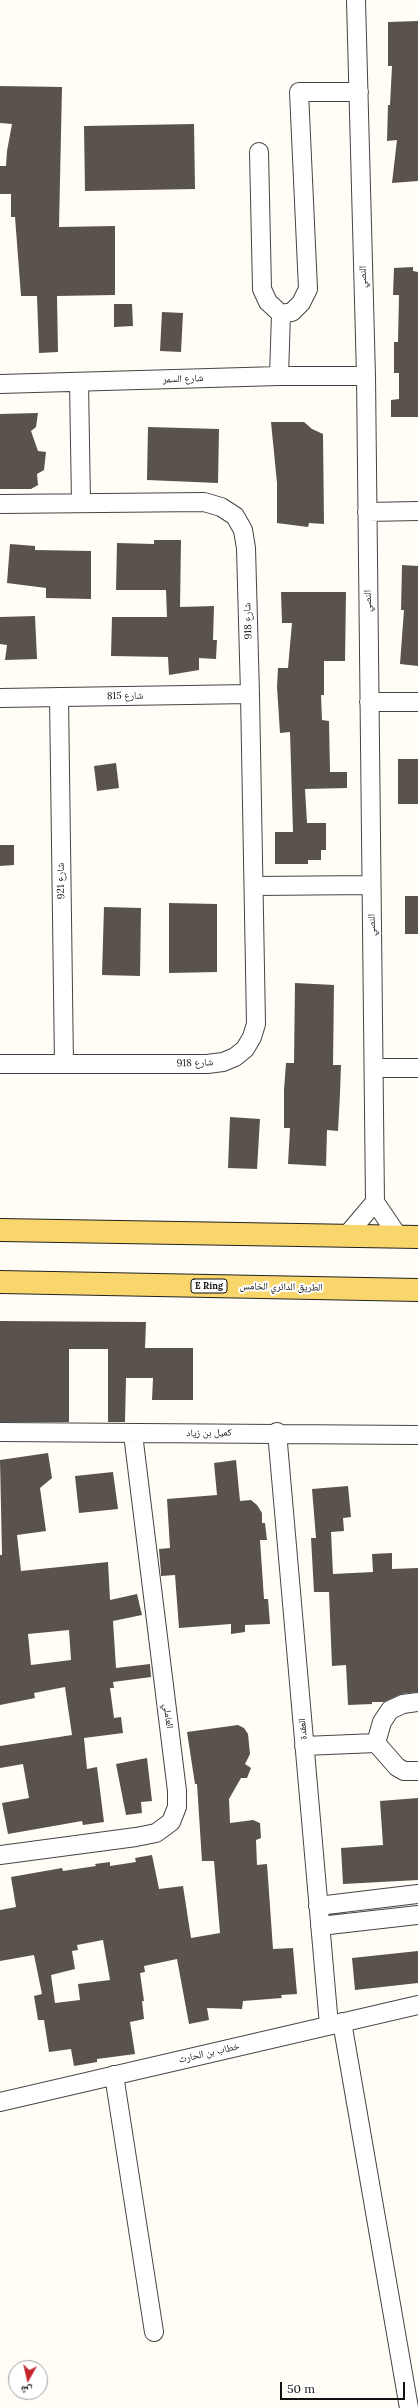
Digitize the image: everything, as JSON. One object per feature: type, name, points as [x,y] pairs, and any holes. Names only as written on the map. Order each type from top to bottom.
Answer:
[{"type":"main road","points":[[0,1230],[408,1236]]},
{"type":"main road","name":"الطريق الدائري الخامس","points":[[0,1282],[418,1290]]},
{"type":"street","name":"النصي","points":[[356,0],[366,376],[371,885],[375,1068],[375,1202]]},
{"type":"street","points":[[281,314],[292,312],[301,303],[308,289],[299,92],[359,92]]},
{"type":"street","points":[[259,152],[262,289],[268,302],[281,314]]},
{"type":"street","points":[[278,376],[281,314]]},
{"type":"street","name":"شارع السمر","points":[[0,384],[278,376],[366,376]]},
{"type":"street","points":[[79,382],[81,503]]},
{"type":"street","name":"شارع 918","points":[[0,504],[204,502],[221,507],[235,516],[243,530],[246,548],[250,694],[256,1024],[252,1037],[245,1048],[235,1057],[207,1064],[0,1064]]},
{"type":"street","points":[[367,512],[418,511]]},
{"type":"street","name":"شارع 815","points":[[0,698],[250,694]]},
{"type":"street","name":"شارع 921","points":[[59,697],[64,1064]]},
{"type":"street","points":[[369,702],[418,702]]},
{"type":"street","points":[[254,886],[371,885]]},
{"type":"street","points":[[375,1068],[418,1068]]},
{"type":"street","points":[[347,1235],[375,1202],[408,1236]]},
{"type":"street","name":"كميل بن زياد","points":[[0,1432],[133,1434],[277,1432],[418,1434]]},
{"type":"street","name":"العقدة","points":[[277,1432],[320,1926],[335,2024],[409,2408]]},
{"type":"street","name":"العاملي","points":[[0,1855],[136,1837],[156,1832],[171,1822],[177,1807],[177,1791],[133,1434]]},
{"type":"street","points":[[376,1743],[382,1722],[390,1710],[403,1704],[418,1702]]},
{"type":"street","points":[[304,1746],[376,1743]]},
{"type":"street","points":[[376,1743],[397,1767],[404,1770],[418,1771]]},
{"type":"street","points":[[318,1906],[418,1894]]},
{"type":"street","points":[[320,1926],[418,1915]]},
{"type":"street","name":"خطاب بن الحارث","points":[[0,2102],[418,2004]]},
{"type":"street","points":[[114,2075],[154,2332]]},
{"type":"building","points":[[418,21],[418,181],[392,183],[397,140],[387,141],[388,105],[390,105],[392,66],[388,66],[388,22]]},
{"type":"building","points":[[0,86],[62,87],[59,227],[115,226],[115,295],[57,296],[58,352],[39,353],[37,296],[21,296],[15,217],[11,217],[11,194],[0,194],[0,166],[6,166],[12,124],[0,123]]},
{"type":"building","points":[[194,124],[195,189],[85,191],[84,126]]},
{"type":"building","points":[[413,267],[413,271],[418,272],[418,417],[391,417],[391,400],[399,399],[399,373],[394,373],[394,342],[398,342],[399,295],[393,295],[394,268]]},
{"type":"building","points":[[114,304],[132,304],[133,326],[114,327]]},
{"type":"building","points":[[162,312],[183,313],[181,352],[160,351]]},
{"type":"building","points":[[38,413],[36,427],[31,431],[38,451],[46,452],[44,470],[37,474],[38,485],[31,489],[0,489],[0,414]]},
{"type":"building","points":[[271,422],[304,422],[312,429],[323,434],[324,524],[309,523],[308,527],[277,523],[277,483]]},
{"type":"building","points":[[148,427],[219,429],[218,483],[147,480]]},
{"type":"building","points":[[154,540],[181,540],[180,607],[214,606],[213,640],[217,640],[216,659],[199,658],[199,670],[169,675],[168,657],[111,656],[112,617],[167,617],[166,590],[116,590],[117,543],[154,544]]},
{"type":"building","points":[[10,544],[35,546],[35,550],[91,551],[91,599],[46,598],[46,588],[7,583]]},
{"type":"building","points":[[402,565],[418,566],[418,666],[400,664],[404,610],[401,610]]},
{"type":"building","points":[[281,592],[346,592],[345,661],[324,661],[324,695],[321,695],[322,720],[329,721],[330,772],[347,772],[347,788],[305,789],[307,823],[326,823],[326,850],[321,850],[321,860],[308,860],[308,864],[275,864],[275,832],[293,832],[290,732],[280,733],[277,687],[278,668],[288,668],[292,623],[282,623]]},
{"type":"building","points":[[35,616],[37,659],[5,660],[7,645],[0,644],[0,617]]},
{"type":"building","points":[[398,759],[418,759],[418,804],[398,804]]},
{"type":"building","points":[[116,763],[119,788],[97,791],[94,766]]},
{"type":"building","points":[[0,845],[14,845],[14,865],[0,866]]},
{"type":"building","points":[[405,896],[418,896],[418,934],[405,934]]},
{"type":"building","points":[[169,903],[217,904],[217,972],[169,973]]},
{"type":"building","points":[[104,907],[141,908],[140,976],[102,975]]},
{"type":"building","points":[[295,983],[334,985],[333,1065],[341,1065],[340,1093],[338,1131],[327,1130],[326,1166],[288,1164],[290,1128],[284,1128],[284,1090],[286,1063],[294,1063]]},
{"type":"building","points":[[230,1117],[260,1119],[257,1169],[228,1168]]},
{"type":"building","points":[[0,1321],[146,1322],[145,1348],[193,1348],[193,1400],[152,1400],[153,1378],[126,1378],[125,1422],[108,1422],[108,1349],[69,1349],[69,1422],[0,1422]]},
{"type":"building","points":[[48,1453],[52,1478],[40,1488],[46,1531],[17,1535],[21,1571],[108,1562],[110,1600],[137,1594],[142,1615],[113,1621],[116,1668],[150,1664],[151,1677],[113,1682],[114,1688],[110,1688],[114,1718],[121,1717],[123,1733],[84,1738],[87,1769],[97,1767],[104,1822],[83,1825],[82,1821],[8,1834],[2,1803],[29,1798],[23,1764],[0,1768],[0,1746],[72,1735],[65,1687],[34,1693],[35,1698],[0,1705],[0,1555],[2,1555],[0,1460]],"holes":[[[69,1630],[71,1660],[31,1665],[28,1634]]]},
{"type":"building","points":[[236,1460],[240,1501],[251,1500],[257,1505],[262,1513],[262,1523],[265,1523],[267,1540],[260,1540],[264,1599],[268,1599],[270,1624],[245,1625],[245,1632],[231,1634],[231,1624],[179,1628],[175,1575],[161,1576],[159,1549],[170,1548],[167,1499],[217,1495],[214,1463]]},
{"type":"building","points":[[113,1472],[118,1509],[79,1513],[75,1476]]},
{"type":"building","points":[[348,1486],[351,1517],[343,1518],[344,1531],[331,1532],[333,1574],[373,1572],[372,1554],[392,1553],[392,1569],[418,1568],[418,1692],[401,1694],[384,1702],[372,1702],[372,1704],[348,1705],[346,1665],[332,1666],[329,1592],[314,1592],[311,1538],[316,1538],[312,1489]]},
{"type":"building","points":[[238,1725],[244,1728],[248,1734],[250,1754],[245,1764],[251,1768],[247,1778],[241,1778],[229,1799],[230,1823],[253,1820],[260,1823],[261,1838],[256,1840],[257,1865],[267,1864],[273,1949],[293,1948],[297,1994],[281,1995],[282,1998],[243,2001],[242,2009],[207,2008],[209,2020],[189,2024],[177,1959],[144,1966],[145,1972],[140,1973],[144,2001],[142,2001],[144,2019],[130,2022],[135,2054],[97,2059],[97,2062],[74,2066],[71,2049],[49,2052],[44,2020],[38,2020],[34,1996],[42,1994],[34,1955],[0,1961],[0,1910],[16,1907],[11,1877],[62,1868],[63,1871],[96,1866],[95,1864],[110,1862],[110,1866],[136,1862],[135,1858],[152,1855],[159,1889],[183,1886],[191,1938],[220,1933],[214,1861],[202,1861],[197,1784],[195,1784],[187,1732]],"holes":[[[103,1940],[110,1980],[78,1984],[80,2000],[55,2003],[51,1975],[75,1969],[72,1951],[78,1950],[77,1945]]]},
{"type":"building","points":[[147,1758],[152,1801],[141,1802],[142,1813],[126,1815],[116,1764]]},
{"type":"building","points":[[418,1798],[418,1880],[343,1884],[341,1848],[383,1845],[380,1801]]},
{"type":"building","points":[[418,1951],[418,1983],[355,1990],[352,1958]]}]
